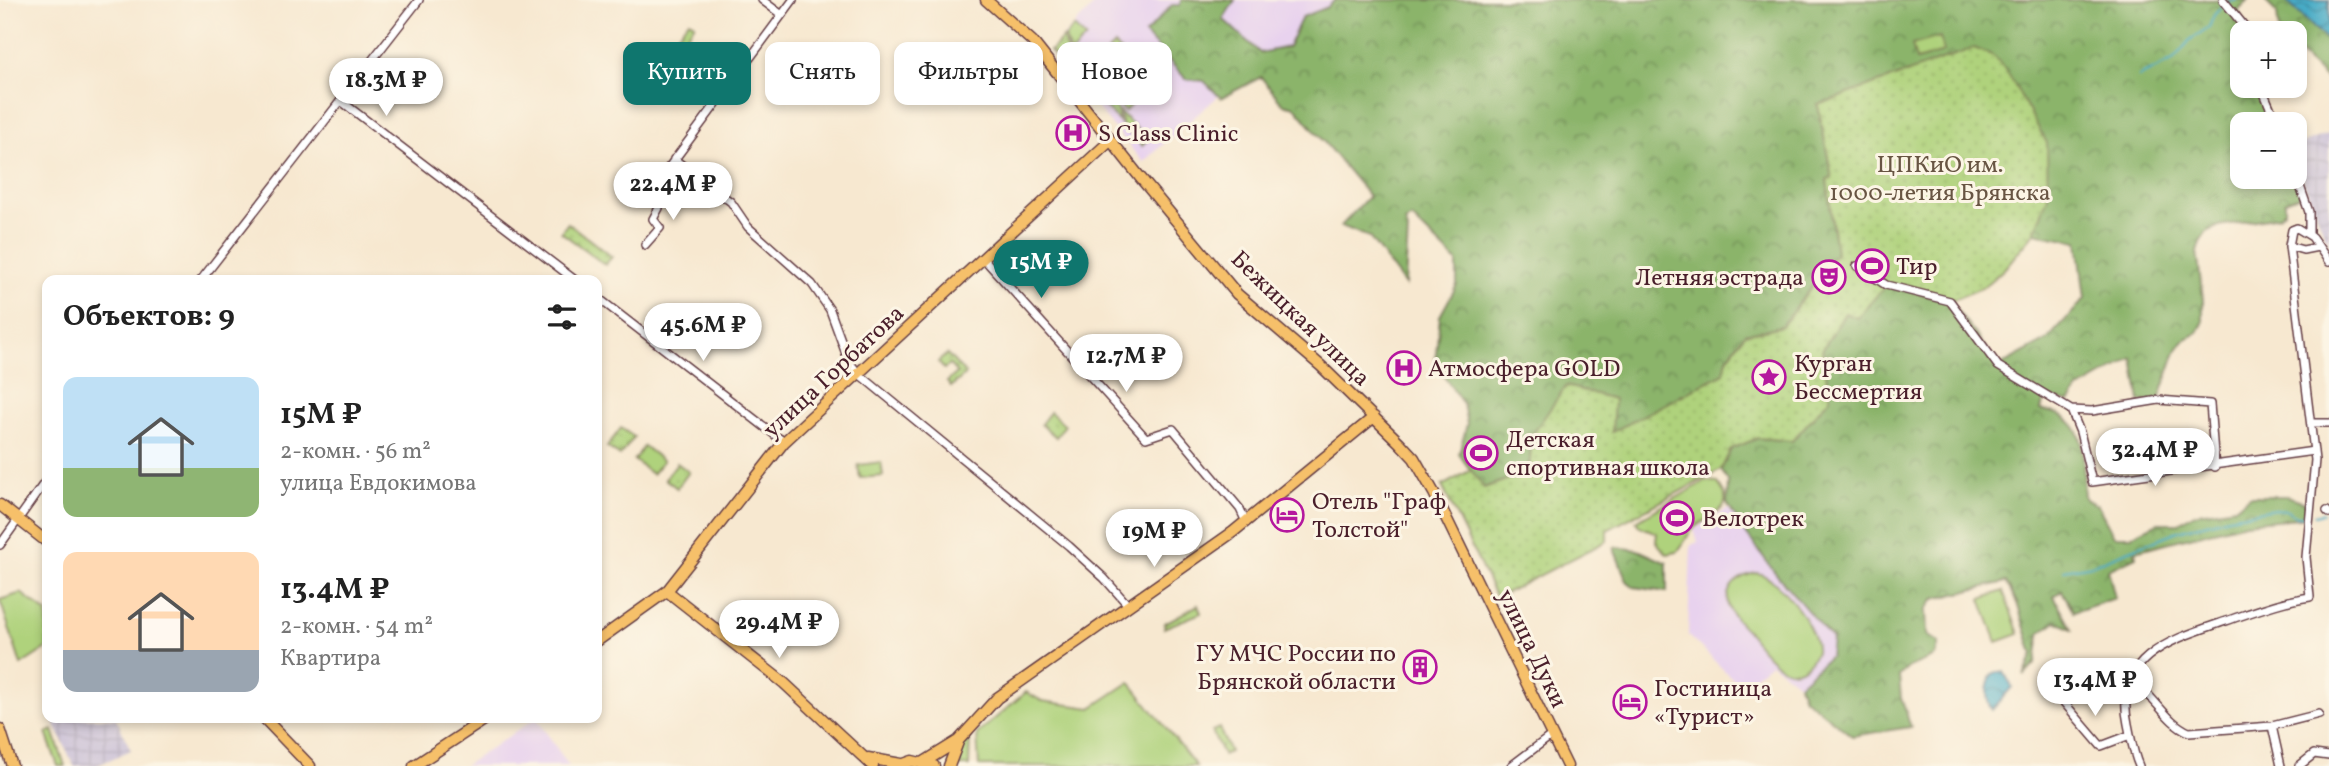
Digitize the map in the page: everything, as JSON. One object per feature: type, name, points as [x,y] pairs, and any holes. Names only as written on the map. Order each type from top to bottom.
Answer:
[{"type":"main road","name":"Бежицкая улица","points":[[986,1],[1032,41],[1110,141],[1237,294],[1288,336],[1414,458],[1461,548]]},
{"type":"main road","name":"улица Горбатова","points":[[602,637],[667,591],[783,442],[1110,141]]},
{"type":"main road","points":[[667,591],[784,683],[820,719],[870,762],[929,764],[958,741],[997,698],[1246,522],[1374,417]]},
{"type":"main road","points":[[0,505],[42,544]]},
{"type":"main road","points":[[0,512],[42,539]]},
{"type":"main road","name":"улица Дуки","points":[[1461,548],[1567,766]]},
{"type":"main road","points":[[269,723],[310,766]]},
{"type":"main road","points":[[277,723],[318,766]]},
{"type":"main road","points":[[414,766],[479,723]]},
{"type":"main road","points":[[0,729],[12,766]]},
{"type":"main road","points":[[949,766],[958,741]]},
{"type":"street","points":[[205,275],[419,0]]},
{"type":"street","points":[[762,0],[782,15]]},
{"type":"street","points":[[645,245],[660,228],[653,219],[659,208],[652,190],[793,0]]},
{"type":"street","points":[[2223,0],[2240,21]]},
{"type":"street","points":[[341,101],[568,275]]},
{"type":"street","points":[[674,159],[731,202],[748,227],[812,284],[830,310],[849,362],[859,374],[1069,546],[1104,578],[1128,605]]},
{"type":"street","points":[[2301,189],[2309,212],[2309,234]]},
{"type":"street","points":[[2139,766],[2124,704],[2129,680],[2144,659],[2164,645],[2264,609],[2310,597],[2306,557],[2316,470],[2289,246],[2292,230],[2297,228],[2309,234],[2329,262]]},
{"type":"street","points":[[2289,246],[2303,250],[2318,247]]},
{"type":"street","points":[[984,259],[1146,438],[1173,429],[1240,509],[1246,522]]},
{"type":"street","points":[[1857,266],[1886,285],[1950,301],[1998,366],[2071,410],[2092,411],[2159,400],[2210,404],[2215,467]]},
{"type":"street","points":[[602,301],[783,442]]},
{"type":"street","points":[[2071,410],[2080,432],[2092,482],[2215,467],[2314,451]]},
{"type":"street","points":[[2312,423],[2329,423]]},
{"type":"street","points":[[0,545],[42,486]]},
{"type":"street","points":[[2129,680],[2147,692],[2181,728],[2189,732],[2272,726],[2319,714]]},
{"type":"street","points":[[2061,698],[2101,746],[2130,735]]},
{"type":"street","points":[[2272,726],[2278,740],[2281,766]]},
{"type":"street","points":[[1511,766],[1552,735]]},
{"type":"street","points":[[2299,766],[2314,754],[2329,756]]},
{"type":"shaded area","points":[[1099,0],[1342,0],[1295,50],[1262,58],[1143,162],[1095,105],[1172,105],[1172,42],[1058,42]]},
{"type":"shaded area","points":[[1057,43],[1057,60],[1049,51]]},
{"type":"shaded area","points":[[2329,134],[2329,245],[2306,189],[2307,142]]},
{"type":"shaded area","points":[[1728,509],[1776,574],[1832,639],[1830,656],[1799,684],[1771,663],[1746,682],[1734,680],[1688,635],[1691,545],[1698,542],[1694,530]]},
{"type":"shaded area","points":[[54,723],[118,723],[131,750],[96,766],[74,766]]},
{"type":"shaded area","points":[[528,723],[539,723],[569,766],[464,766]]},
{"type":"green space","points":[[1181,0],[1235,0],[1223,19],[1260,53],[1288,47],[1302,17],[1328,7],[1335,0],[2249,0],[2238,11],[2243,21],[2230,21],[2230,98],[2260,98],[2267,112],[2230,112],[2230,189],[2300,189],[2303,194],[2285,201],[2285,210],[2279,216],[2219,226],[2207,232],[2200,242],[2197,252],[2203,323],[2198,332],[2183,341],[2176,351],[2159,400],[2140,402],[2133,358],[2079,389],[2069,402],[2046,397],[2040,410],[2057,414],[2077,430],[2083,454],[2084,498],[2098,506],[2114,536],[2131,536],[2158,523],[2179,523],[2193,514],[2235,507],[2249,496],[2286,496],[2307,503],[2307,517],[2245,523],[2135,551],[2136,557],[2108,570],[2115,598],[2074,612],[2062,591],[2054,596],[2072,629],[2056,621],[2040,633],[2036,663],[2024,676],[2033,654],[2017,603],[2006,582],[1934,599],[1926,611],[1927,635],[1939,643],[1935,656],[1909,667],[1899,676],[1901,698],[1911,727],[1852,736],[1804,698],[1799,684],[1830,656],[1832,639],[1776,574],[1742,528],[1727,504],[1728,481],[1721,470],[1731,449],[1758,438],[1792,441],[1830,398],[1822,350],[1845,313],[1886,285],[1950,301],[1999,366],[2047,340],[2085,299],[2078,241],[2034,233],[2017,244],[1818,105],[1832,178],[1827,180],[1836,253],[1782,326],[1745,334],[1727,358],[1725,373],[1611,433],[1532,435],[1529,472],[1483,488],[1459,454],[1467,424],[1463,404],[1435,363],[1440,316],[1457,285],[1457,262],[1412,218],[1405,222],[1408,230],[1405,285],[1369,237],[1341,226],[1369,196],[1295,107],[1283,104],[1261,77],[1221,98],[1204,81],[1186,79],[1172,64],[1172,42],[1152,42],[1145,34],[1172,5],[1180,5]]},
{"type":"green space","points":[[2264,0],[2285,0],[2307,21],[2278,21],[2277,13]]},
{"type":"green space","points":[[689,20],[695,24],[681,42],[672,42]]},
{"type":"green space","points":[[2307,21],[2329,42],[2329,81],[2307,61]]},
{"type":"green space","points":[[1074,27],[1086,38],[1082,42],[1066,42],[1065,37]]},
{"type":"green space","points":[[1940,37],[1944,52],[1916,60],[1912,45]]},
{"type":"green space","points":[[1057,44],[1057,59],[1050,51]]},
{"type":"green space","name":"ЦПКиО им. 1000-летия Брянска","points":[[1974,48],[1994,56],[2010,77],[2047,143],[2048,196],[2034,233],[2004,269],[1982,288],[1950,301],[1886,285],[1857,318],[1845,313],[1822,350],[1830,398],[1792,441],[1758,438],[1731,449],[1721,470],[1607,530],[1607,541],[1496,598],[1442,486],[1471,470],[1484,488],[1529,472],[1532,435],[1566,386],[1614,399],[1612,432],[1724,373],[1727,359],[1745,334],[1782,326],[1817,279],[1816,275],[1836,253],[1827,179],[1832,178],[1818,105]]},
{"type":"green space","points":[[1103,105],[1113,105],[1117,109],[1119,122]]},
{"type":"green space","points":[[1121,105],[1131,105],[1125,111]]},
{"type":"green space","points":[[1120,112],[1148,140],[1142,146],[1122,125]]},
{"type":"green space","points":[[568,223],[612,257],[605,265],[561,232]]},
{"type":"green space","points":[[947,354],[966,374],[951,387],[947,382],[957,373],[950,365],[944,369],[938,362]]},
{"type":"green space","points":[[1050,412],[1065,425],[1056,437],[1041,424]]},
{"type":"green space","points":[[621,428],[634,437],[620,456],[607,447]]},
{"type":"green space","points":[[644,446],[663,461],[652,474],[634,460]]},
{"type":"green space","points":[[881,462],[883,476],[860,478],[858,465]]},
{"type":"green space","points":[[677,463],[689,472],[677,488],[665,479]]},
{"type":"green space","name":"Велотрек","points":[[1706,481],[1717,482],[1723,491],[1724,505],[1694,528],[1677,552],[1667,554],[1656,542],[1657,533],[1639,526],[1636,521]]},
{"type":"green space","points":[[1614,549],[1638,550],[1667,563],[1667,592],[1634,587],[1627,581]]},
{"type":"green space","points":[[1757,573],[1776,584],[1786,594],[1811,631],[1816,652],[1807,664],[1798,670],[1789,670],[1771,659],[1729,609],[1727,599],[1731,587],[1739,579]]},
{"type":"green space","points":[[2003,591],[2019,634],[1997,642],[1981,599]]},
{"type":"green space","points":[[21,593],[42,609],[42,651],[21,665],[0,600]]},
{"type":"green space","points":[[1198,605],[1201,613],[1164,628],[1165,623]]},
{"type":"green space","points":[[1130,682],[1196,766],[979,766],[977,734],[1026,692],[1042,701],[1091,708]]},
{"type":"green space","points":[[1219,728],[1230,752],[1223,755],[1212,731]]},
{"type":"green space","points":[[53,730],[65,766],[58,766],[46,733]]},
{"type":"green space","points":[[970,735],[969,766],[954,766],[957,754]]},
{"type":"water","points":[[2285,0],[2329,0],[2329,42]]},
{"type":"water","points":[[2004,672],[2012,687],[1992,710],[1987,697],[1988,683],[1992,674]]},
{"type":"waterway","points":[[2228,2],[2237,0]]},
{"type":"waterway","points":[[2139,77],[2172,61],[2190,40],[2209,27],[2214,15],[2223,5]]},
{"type":"waterway","points":[[2064,570],[2092,565],[2175,532],[2228,517],[2275,509],[2286,510],[2295,516],[2306,516]]},
{"type":"waterway","points":[[2314,515],[2323,513]]},
{"type":"place","name":"S Class Clinic","points":[[1073,133]]},
{"type":"place","name":"Тир","points":[[1872,266]]},
{"type":"place","name":"Летняя эстрада","points":[[1829,277]]},
{"type":"place","name":"Атмосфера GOLD","points":[[1404,368]]},
{"type":"place","name":"Курган Бессмертия","points":[[1769,377]]},
{"type":"place","name":"Детская спортивная школа","points":[[1481,453]]},
{"type":"place","name":"Отель \"Граф Толстой\"","points":[[1287,515]]},
{"type":"place","name":"Велотрек","points":[[1677,518]]},
{"type":"place","name":"ГУ МЧС России по Брянской области","points":[[1420,667]]},
{"type":"place","name":"Гостиница «Турист»","points":[[1630,702]]}]
